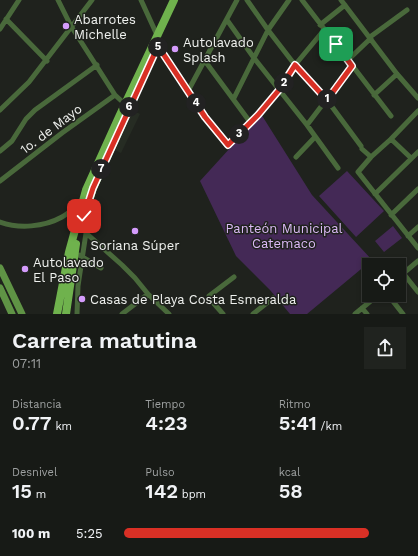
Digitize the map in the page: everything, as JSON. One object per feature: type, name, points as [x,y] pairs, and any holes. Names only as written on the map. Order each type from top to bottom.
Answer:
[{"type":"main road","points":[[57,314],[93,188],[157,35],[174,0]]},
{"type":"main road","points":[[66,314],[83,201],[89,184],[180,0]]},
{"type":"main road","points":[[0,268],[22,314]]},
{"type":"main road","points":[[0,288],[12,314]]},
{"type":"street","points":[[0,29],[19,0]]},
{"type":"street","points":[[58,0],[71,26],[115,95],[127,106]]},
{"type":"street","points":[[0,110],[29,82],[47,61],[71,26],[92,0]]},
{"type":"street","points":[[141,0],[157,35]]},
{"type":"street","points":[[188,91],[237,0]]},
{"type":"street","points":[[247,0],[295,65],[327,100],[361,147],[371,157]]},
{"type":"street","points":[[234,98],[268,30],[289,0]]},
{"type":"street","points":[[302,0],[390,116]]},
{"type":"street","points":[[158,46],[205,117],[228,145],[279,90],[322,27],[343,2],[397,74],[418,98]]},
{"type":"street","points":[[348,60],[371,38],[407,10]]},
{"type":"street","points":[[6,19],[47,61]]},
{"type":"street","points":[[227,20],[338,168]]},
{"type":"street","points":[[205,61],[234,98],[250,122]]},
{"type":"street","points":[[0,151],[12,141],[26,119],[35,110],[97,65]]},
{"type":"street","points":[[307,125],[352,66]]},
{"type":"street","points":[[374,95],[397,74]]},
{"type":"street","name":"1o. de Mayo","points":[[0,181],[62,132],[115,95]]},
{"type":"street","points":[[418,111],[392,139],[371,157],[358,172],[418,248]]},
{"type":"street","points":[[296,157],[315,137]]},
{"type":"street","points":[[392,139],[411,158]]},
{"type":"street","points":[[375,194],[418,152]]},
{"type":"street","points":[[391,215],[418,189]]},
{"type":"street","points":[[0,222],[9,225],[23,226],[42,224],[61,218],[83,201]]},
{"type":"street","points":[[77,314],[78,286],[75,254],[86,234],[92,217]]},
{"type":"street","points":[[408,236],[418,227]]},
{"type":"street","points":[[86,234],[126,269],[148,294],[169,314]]},
{"type":"street","points":[[75,254],[101,268]]},
{"type":"street","points":[[406,271],[418,262]]},
{"type":"street","points":[[223,314],[209,297],[234,277]]},
{"type":"street","points":[[406,280],[418,292]]},
{"type":"street","points":[[122,314],[148,294]]},
{"type":"street","points":[[253,314],[274,298]]},
{"type":"street","points":[[354,314],[369,302]]},
{"type":"street","points":[[394,302],[403,314]]},
{"type":"street","points":[[362,308],[367,314]]},
{"type":"shaded area","points":[[132,110],[140,114],[121,153],[113,149]]},
{"type":"green space","name":"Panteón Municipal Catemaco","points":[[261,114],[312,195],[370,258],[362,258],[362,268],[307,314],[290,314],[270,290],[236,256],[200,181]]},
{"type":"green space","points":[[347,171],[384,211],[356,237],[319,196]]},
{"type":"green space","points":[[393,226],[402,238],[384,252],[375,241]]},
{"type":"place","name":"Abarrotes Michelle","points":[[66,26]]},
{"type":"place","name":"Autolavado Splash","points":[[175,49]]},
{"type":"place","name":"Soriana Súper","points":[[135,231]]},
{"type":"place","name":"Autolavado El Paso","points":[[25,269]]},
{"type":"place","name":"Casas de Playa Costa Esmeralda","points":[[82,299]]},
{"type":"route","points":[[84,216],[93,188],[158,46],[205,117],[228,145],[258,115],[279,90],[295,65],[327,100],[352,66],[336,44]]}]
